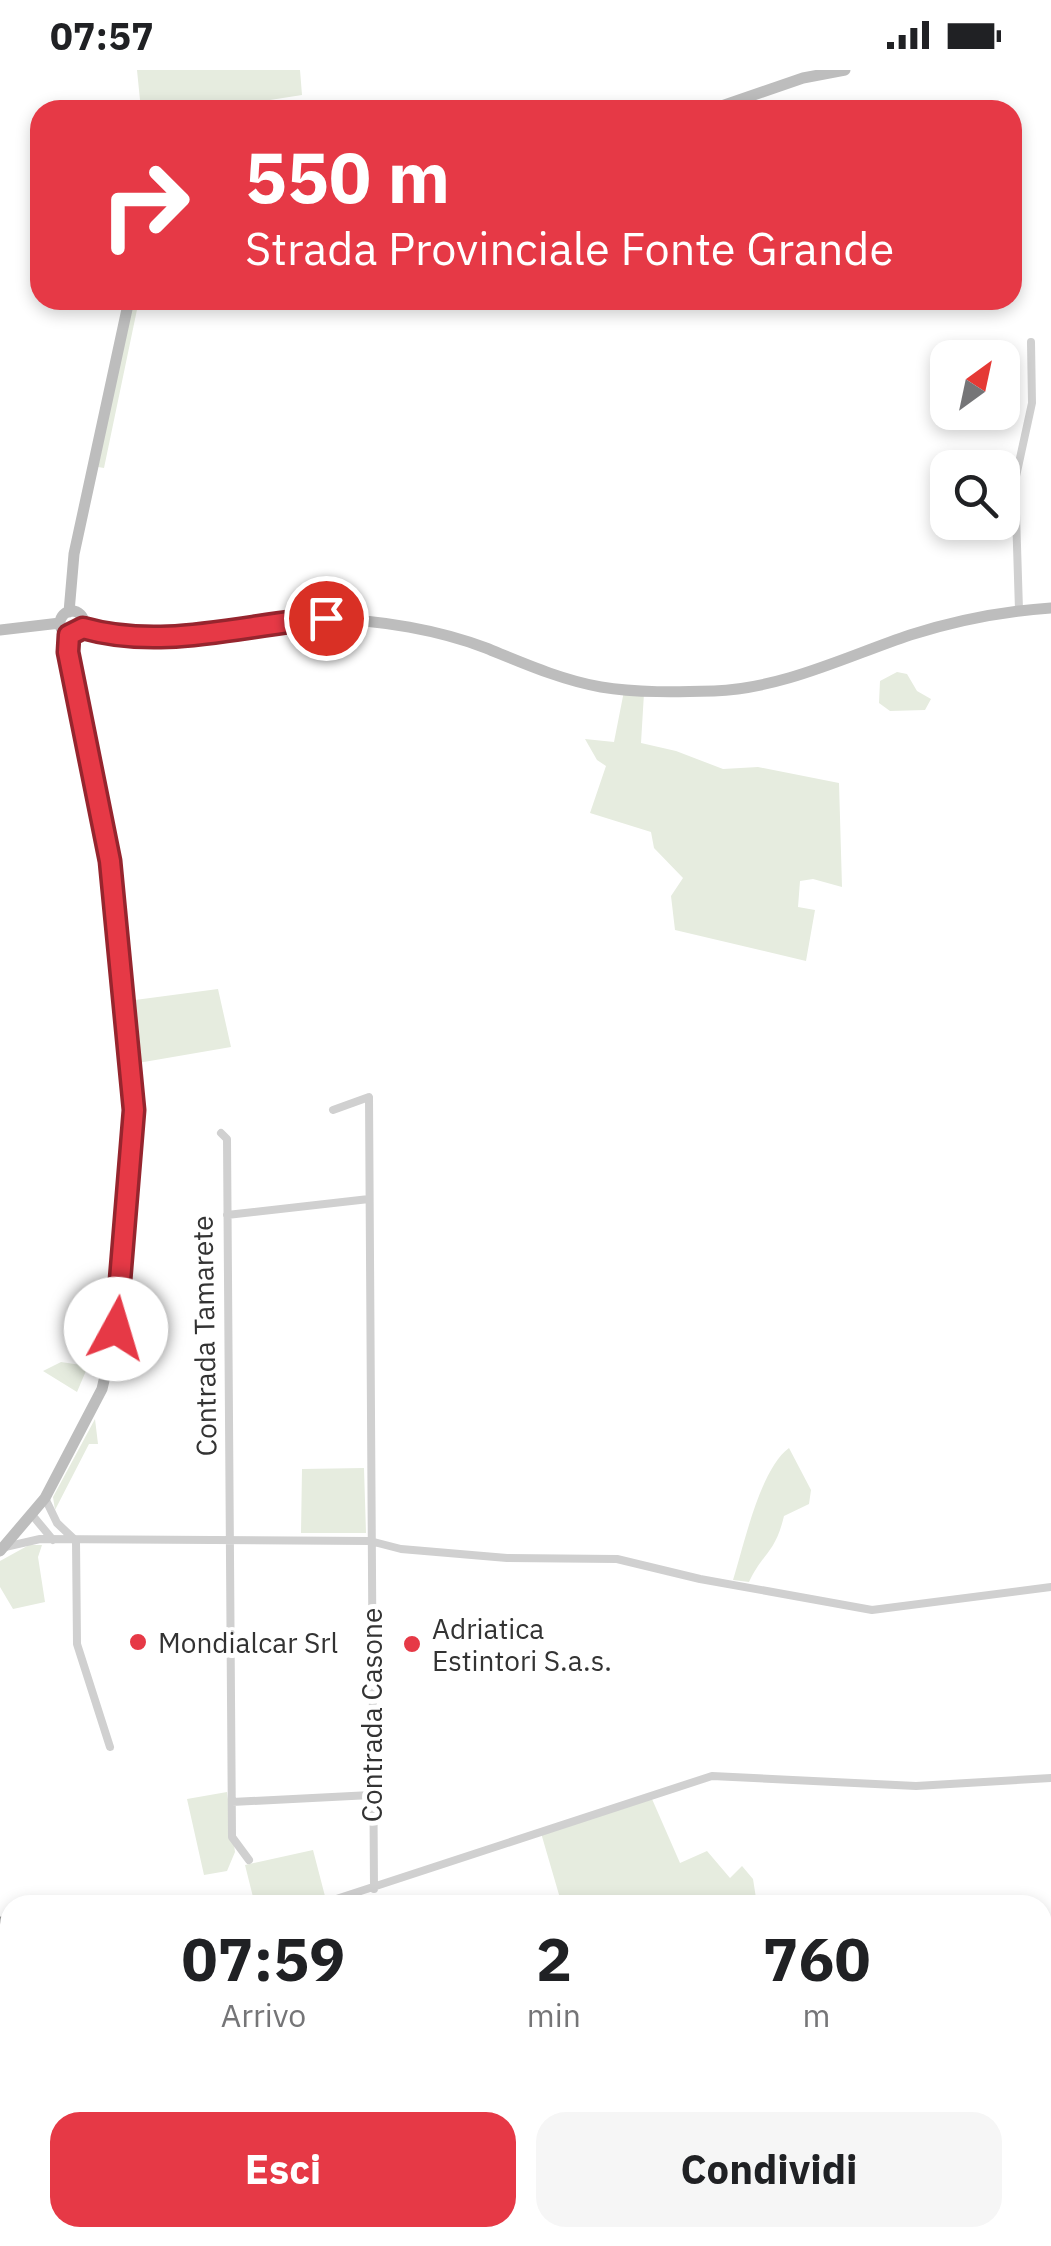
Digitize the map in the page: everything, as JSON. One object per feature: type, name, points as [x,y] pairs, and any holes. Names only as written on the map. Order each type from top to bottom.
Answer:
[{"type":"main road","points":[[738,100],[846,70]]},
{"type":"main road","points":[[0,630],[60,623],[69,612],[74,554],[127,310]]},
{"type":"main road","points":[[69,635],[83,628],[148,639],[285,621],[360,620],[482,647],[522,665],[601,688],[716,691],[785,680],[912,634],[1020,610],[1051,608]]},
{"type":"main road","points":[[69,612],[82,617],[83,628]]},
{"type":"main road","points":[[2,1549],[34,1516],[71,1456],[109,1366],[134,1110],[110,861],[68,652],[69,635],[60,623]]},
{"type":"street","points":[[1020,610],[1015,481],[1032,403],[1031,342]]},
{"type":"street","name":"Contrada Casone","points":[[333,1110],[368,1097],[374,1888]]},
{"type":"street","name":"Contrada Tamarete","points":[[222,1133],[227,1138],[232,1837],[249,1860]]},
{"type":"street","points":[[227,1215],[368,1199]]},
{"type":"street","points":[[46,1498],[57,1523],[76,1541],[77,1644],[110,1747]]},
{"type":"street","points":[[34,1516],[57,1523]]},
{"type":"street","points":[[34,1516],[53,1540]]},
{"type":"street","points":[[2,1549],[53,1540],[370,1541],[401,1548],[506,1558],[617,1558],[700,1579],[872,1610],[1051,1587]]},
{"type":"street","points":[[351,1895],[474,1851],[642,1802],[712,1776],[916,1786],[1051,1778]]},
{"type":"street","points":[[232,1802],[371,1795]]},
{"type":"shaded area","points":[[137,70],[300,70],[302,95],[270,100],[140,100]]},
{"type":"shaded area","points":[[131,310],[137,310],[104,468],[98,467]]},
{"type":"shaded area","points":[[897,672],[907,674],[917,691],[931,699],[925,710],[890,711],[879,703],[880,681]]},
{"type":"shaded area","points":[[624,691],[644,693],[641,743],[723,769],[758,767],[839,783],[842,887],[813,879],[800,881],[798,907],[815,910],[806,961],[675,930],[671,896],[683,878],[654,848],[651,832],[590,813],[606,766],[597,760],[585,739],[614,742]]},
{"type":"shaded area","points":[[218,989],[231,1047],[138,1063],[135,1000]]},
{"type":"shaded area","points":[[61,1362],[88,1366],[77,1392],[43,1371]]},
{"type":"shaded area","points":[[95,1419],[98,1444],[89,1444],[55,1510],[53,1497]]},
{"type":"shaded area","points":[[789,1448],[811,1490],[809,1504],[784,1516],[773,1546],[749,1582],[733,1580],[761,1490]]},
{"type":"shaded area","points":[[364,1468],[366,1533],[301,1533],[302,1469]]},
{"type":"shaded area","points":[[29,1545],[42,1545],[38,1557],[45,1602],[13,1609],[0,1587],[0,1561]]},
{"type":"shaded area","points":[[227,1792],[235,1852],[227,1871],[204,1875],[187,1799]]},
{"type":"shaded area","points":[[652,1799],[680,1863],[707,1851],[730,1878],[742,1866],[753,1879],[756,1895],[559,1895],[541,1833]]},
{"type":"shaded area","points":[[313,1850],[325,1895],[252,1895],[245,1865]]},
{"type":"place","name":"Mondialcar Srl","points":[[138,1642]]},
{"type":"place","name":"Adriatica Estintori S.a.s.","points":[[412,1644]]},
{"type":"route","points":[[116,1329],[133,1145],[129,1032],[102,808],[68,652],[69,635],[83,628],[112,637],[180,638],[326,618]]}]
